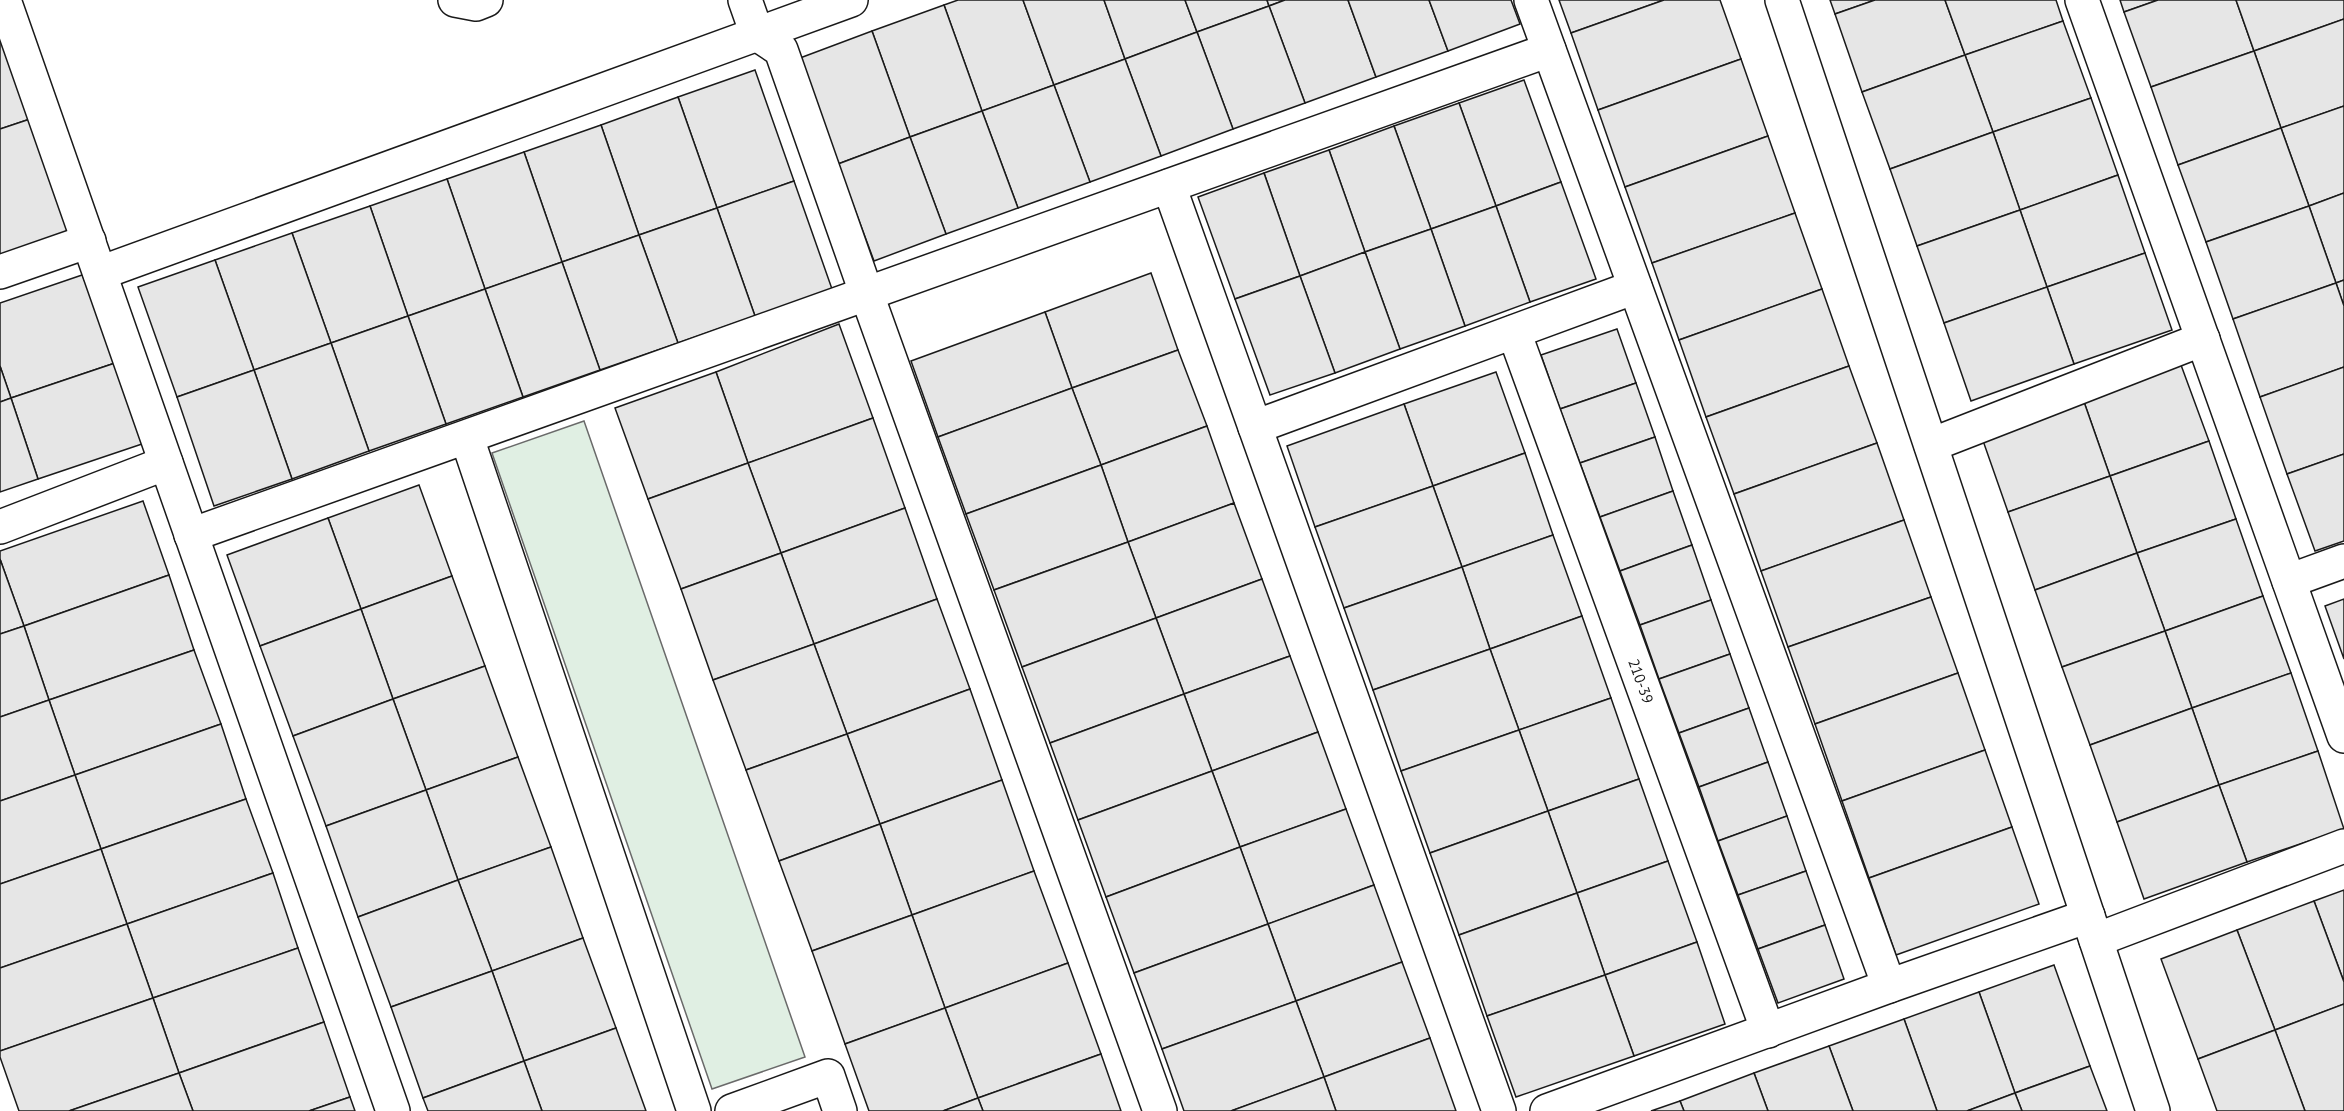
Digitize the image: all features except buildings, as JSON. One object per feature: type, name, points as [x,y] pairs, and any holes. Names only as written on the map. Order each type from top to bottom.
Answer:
[{"type":"street","points":[[4,0],[393,1111]]},
{"type":"street","points":[[455,0],[476,4],[486,0]]},
{"type":"street","points":[[745,0],[757,34],[781,50],[1160,1111]]},
{"type":"street","points":[[100,273],[851,0]]},
{"type":"street","points":[[1531,0],[1889,986]]},
{"type":"street","points":[[1782,0],[2154,1111]]},
{"type":"street","points":[[2082,0],[2344,736]]},
{"type":"street","points":[[192,534],[467,438],[1549,50]]},
{"type":"street","points":[[1169,186],[1499,1111]]},
{"type":"street","points":[[0,272],[88,241]]},
{"type":"street","points":[[1255,427],[1635,287]]},
{"type":"street","name":"210-39","points":[[1514,332],[1768,1031]]},
{"type":"street","points":[[1931,445],[2203,339]]},
{"type":"street","points":[[467,438],[694,1111]]},
{"type":"street","points":[[0,527],[166,463]]},
{"type":"street","points":[[2289,581],[2344,561]]},
{"type":"street","points":[[1547,1111],[1889,986],[2092,928],[2344,846]]},
{"type":"street","points":[[732,1111],[828,1076],[840,1111]]},
{"type":"green space","points":[[584,421],[805,1057],[712,1089],[492,453]]}]
